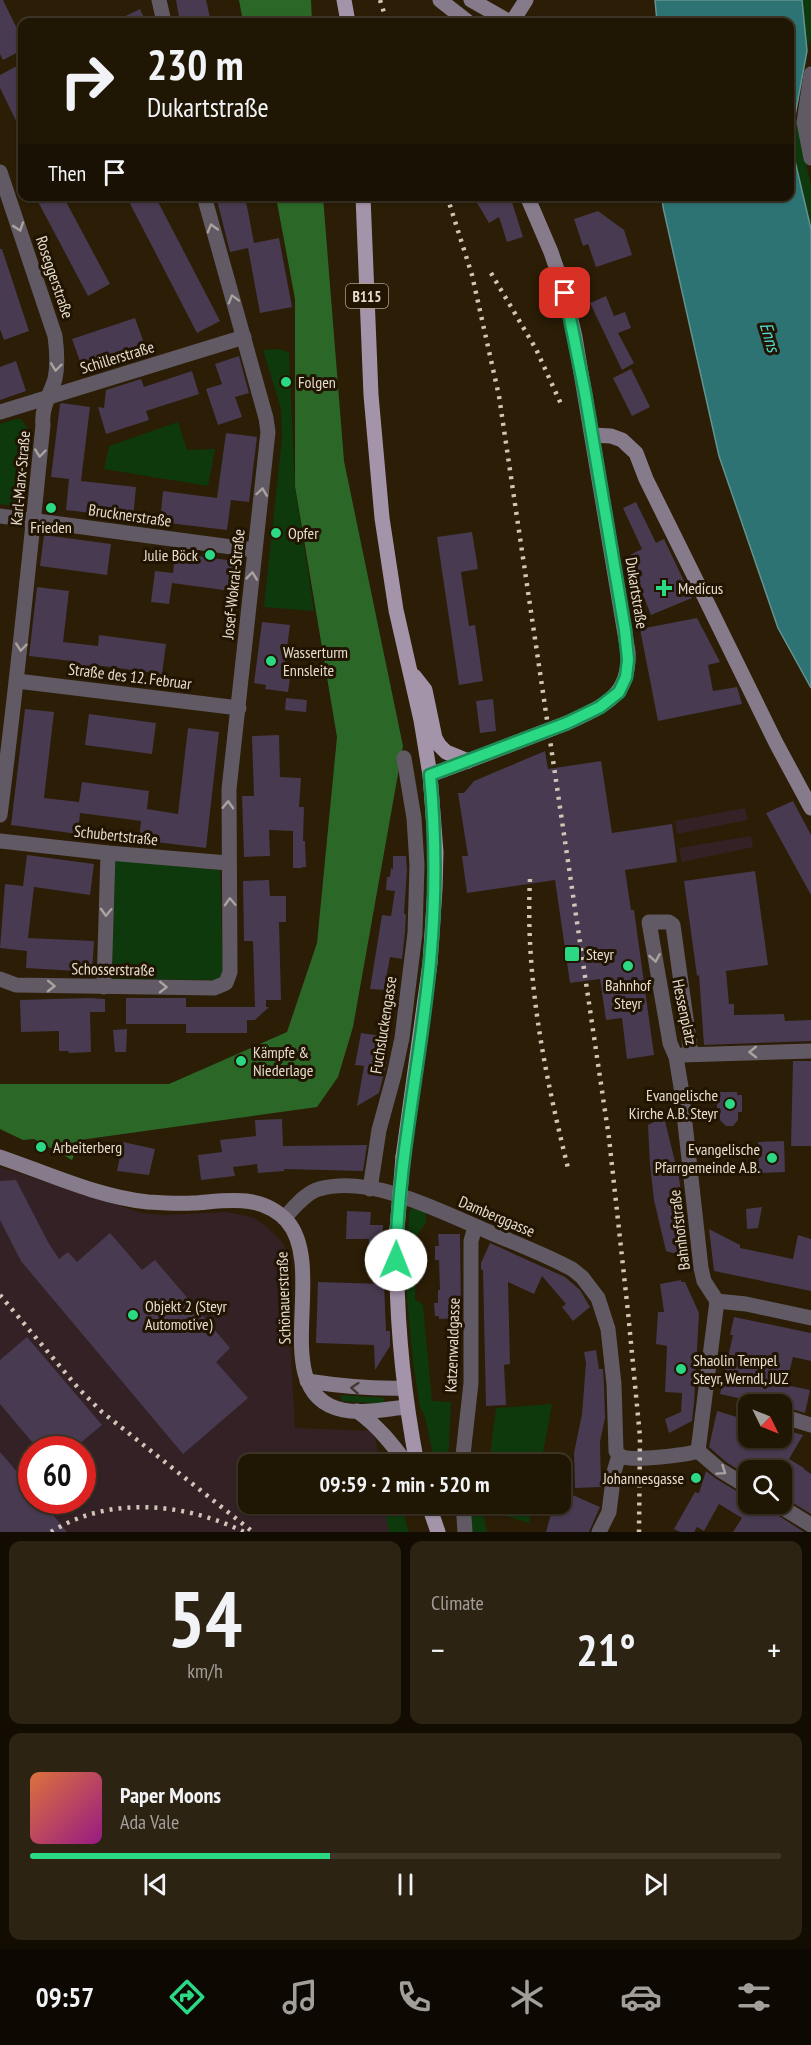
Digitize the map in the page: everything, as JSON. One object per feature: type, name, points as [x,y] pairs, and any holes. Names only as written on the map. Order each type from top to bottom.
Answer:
[{"type":"main road","points":[[345,1],[347,18]]},
{"type":"main road","name":"B115","points":[[363,201],[370,395],[382,518],[396,610],[430,775],[436,852],[433,926],[426,996],[403,1157],[397,1229],[397,1300],[404,1388],[415,1454]]},
{"type":"main road","points":[[410,671],[425,690],[435,738],[440,746],[446,752],[468,761]]},
{"type":"main road","points":[[432,1514],[438,1532]]},
{"type":"street","points":[[159,0],[163,18]]},
{"type":"street","points":[[440,0],[463,18]]},
{"type":"street","points":[[471,0],[504,18]]},
{"type":"street","points":[[514,18],[526,0]]},
{"type":"street","points":[[811,74],[804,122],[811,158]]},
{"type":"street","name":"Roseggerstraße","points":[[0,172],[56,336],[57,371],[48,396]]},
{"type":"street","name":"Josef-Wokral-Straße","points":[[205,201],[268,432],[268,449],[254,550],[229,789],[228,863],[231,951],[230,972],[226,983]]},
{"type":"street","name":"Dukartstraße","points":[[430,775],[567,723],[600,707],[619,692],[628,668],[628,652],[575,336],[565,293],[551,252],[529,201]]},
{"type":"street","name":"Schillerstraße","points":[[0,412],[244,337]]},
{"type":"street","name":"Karl-Marx-Straße","points":[[0,815],[34,520],[43,425],[42,413],[48,396]]},
{"type":"street","points":[[592,435],[611,436],[622,440],[636,453],[646,479],[776,743],[811,808]]},
{"type":"street","name":"Brucknerstraße","points":[[0,516],[254,550]]},
{"type":"street","name":"Straße des 12. Februar","points":[[17,681],[239,708]]},
{"type":"street","name":"Fuchsluckengasse","points":[[370,1189],[379,1130],[402,1038],[415,933],[417,866],[414,818],[405,758]]},
{"type":"street","name":"Schubertstraße","points":[[0,841],[228,863]]},
{"type":"street","points":[[104,987],[108,853]]},
{"type":"street","name":"Hessenplatz","points":[[650,922],[669,922],[673,925],[691,1054],[676,1057],[670,1043],[650,922]]},
{"type":"street","name":"Schosserstraße","points":[[0,979],[16,985],[104,987],[214,988],[226,983]]},
{"type":"street","points":[[691,1054],[811,1051]]},
{"type":"street","name":"Bahnhofstraße","points":[[676,1057],[701,1268],[704,1281],[717,1301]]},
{"type":"street","points":[[0,1158],[99,1192],[125,1198],[168,1203],[240,1199],[263,1204],[284,1218]]},
{"type":"street","name":"Damberggasse","points":[[284,1218],[308,1195],[319,1189],[341,1186],[370,1189],[412,1199],[572,1269],[582,1277],[598,1298],[603,1311],[611,1353],[615,1445],[619,1455]]},
{"type":"street","name":"Schönauerstraße","points":[[284,1218],[297,1237],[302,1256],[302,1361],[307,1381]]},
{"type":"street","name":"Katzenwaldgasse","points":[[463,1454],[471,1383],[471,1241],[475,1227]]},
{"type":"street","points":[[698,1451],[717,1301],[746,1304],[811,1318]]},
{"type":"street","points":[[404,1388],[363,1388],[307,1381],[312,1393],[322,1403],[342,1410],[406,1407]]},
{"type":"street","points":[[357,1411],[371,1420],[387,1436],[400,1454]]},
{"type":"street","points":[[792,1419],[811,1425]]},
{"type":"street","points":[[599,1532],[609,1512],[614,1472],[619,1455],[633,1458],[688,1454],[698,1451]]},
{"type":"street","points":[[698,1451],[738,1482]]},
{"type":"street","points":[[792,1513],[811,1525]]},
{"type":"street","points":[[463,1514],[464,1531]]},
{"type":"shaded area","points":[[745,808],[748,820],[677,834],[675,821]]},
{"type":"shaded area","points":[[751,836],[753,847],[682,862],[679,848]]},
{"type":"shaded area","points":[[0,1167],[142,1213],[164,1215],[226,1212],[252,1217],[267,1227],[283,1243],[285,1249],[295,1428],[373,1431],[379,1454],[238,1454],[238,1514],[394,1514],[398,1532],[0,1532]]},
{"type":"green space","points":[[239,0],[311,0],[312,18],[242,18]]},
{"type":"green space","points":[[802,0],[811,0],[811,37],[807,51]]},
{"type":"green space","points":[[797,120],[811,186],[811,229],[795,161],[794,121]]},
{"type":"green space","points":[[277,201],[323,201],[344,461],[403,746],[353,1027],[338,1077],[317,1107],[80,1140],[72,1160],[34,1139],[23,1140],[0,1129],[0,1084],[169,1084],[287,1032],[317,943],[337,737],[295,486],[295,299]]},
{"type":"green space","points":[[278,349],[289,352],[295,487],[314,611],[264,607],[282,438],[281,409],[263,350]]},
{"type":"green space","points":[[21,419],[31,433],[24,494],[20,494],[18,507],[0,504],[0,424]]},
{"type":"green space","points":[[178,422],[187,450],[215,449],[208,486],[104,469],[109,446]]},
{"type":"green space","points":[[115,860],[220,870],[223,980],[112,979]]},
{"type":"green space","points":[[412,1206],[426,1211],[426,1223],[417,1235],[415,1299],[423,1305],[432,1401],[451,1402],[448,1454],[433,1454],[425,1417],[420,1407],[406,1288],[406,1237]]},
{"type":"green space","points":[[341,1395],[385,1398],[384,1404],[341,1401]]},
{"type":"green space","points":[[552,1404],[543,1454],[490,1454],[496,1408]]},
{"type":"green space","points":[[386,1514],[403,1514],[409,1532],[389,1532]]},
{"type":"green space","points":[[469,1514],[483,1514],[487,1532],[471,1532]]},
{"type":"green space","points":[[500,1514],[531,1514],[529,1523]]},
{"type":"water","points":[[655,0],[802,0],[807,51],[794,121],[794,18],[657,18]]},
{"type":"water","name":"Enns","points":[[794,121],[795,161],[811,229],[811,688],[778,628],[719,456],[662,201],[794,201]]},
{"type":"building","points":[[0,0],[3,0],[18,31],[18,52],[3,60],[0,54]]},
{"type":"building","points":[[176,0],[206,0],[210,18],[179,18]]},
{"type":"building","points":[[140,9],[144,18],[121,18]]},
{"type":"building","points":[[17,66],[18,125],[0,88],[0,75]]},
{"type":"building","points":[[38,201],[66,201],[110,284],[88,296]]},
{"type":"building","points":[[129,201],[158,201],[220,321],[197,333]]},
{"type":"building","points":[[217,201],[246,201],[254,243],[279,238],[292,307],[260,313],[248,248],[230,252]]},
{"type":"building","points":[[476,201],[512,201],[523,237],[507,242],[499,217],[489,223]]},
{"type":"building","points":[[598,211],[624,230],[632,255],[596,267],[588,244],[583,246],[574,219]]},
{"type":"building","points":[[0,249],[2,249],[29,331],[4,340],[0,329]]},
{"type":"building","points":[[606,296],[614,316],[625,312],[631,328],[618,333],[634,363],[622,370],[590,303]]},
{"type":"building","points":[[135,318],[145,346],[82,367],[72,339]]},
{"type":"building","points":[[239,356],[249,393],[235,397],[242,417],[218,425],[206,389],[222,384],[215,364]]},
{"type":"building","points":[[16,361],[26,391],[0,400],[0,367]]},
{"type":"building","points":[[631,369],[650,407],[632,416],[613,378]]},
{"type":"building","points":[[192,371],[199,394],[146,411],[149,420],[106,434],[98,407],[104,408],[106,390],[141,379],[144,387]]},
{"type":"building","points":[[60,404],[90,407],[81,481],[136,487],[133,518],[66,510],[69,479],[51,477]]},
{"type":"building","points":[[226,433],[257,437],[249,502],[231,500],[227,530],[160,522],[163,491],[217,498]]},
{"type":"building","points":[[636,502],[656,543],[664,539],[692,598],[651,615],[636,578],[640,577],[630,555],[642,549],[623,508]]},
{"type":"building","points":[[472,532],[478,569],[461,572],[469,626],[475,625],[483,681],[459,685],[437,537]]},
{"type":"building","points":[[44,535],[111,544],[107,575],[40,566]]},
{"type":"building","points":[[175,553],[242,562],[238,592],[172,583],[169,604],[151,602],[155,571],[173,573]]},
{"type":"building","points":[[37,587],[69,591],[63,642],[98,646],[99,635],[166,644],[162,674],[95,665],[94,676],[71,673],[72,661],[29,656]]},
{"type":"building","points":[[697,618],[720,662],[708,665],[713,691],[737,687],[742,704],[658,721],[640,629]]},
{"type":"building","name":"Wasserturm Ennsleite","points":[[262,622],[290,625],[284,671],[291,672],[288,692],[265,689],[266,685],[254,683]]},
{"type":"building","points":[[286,698],[307,700],[306,712],[285,710]]},
{"type":"building","points":[[493,699],[496,731],[480,733],[476,701]]},
{"type":"building","points":[[25,709],[54,712],[44,798],[79,802],[82,782],[149,791],[147,809],[178,814],[188,728],[219,732],[206,848],[139,840],[141,821],[80,813],[78,834],[11,825]]},
{"type":"building","points":[[89,714],[156,723],[152,754],[85,745]]},
{"type":"building","points":[[279,735],[280,777],[301,778],[299,807],[304,807],[303,841],[305,841],[306,867],[302,868],[293,868],[293,831],[269,830],[270,856],[244,857],[242,796],[254,796],[252,736]]},
{"type":"building","points":[[545,751],[548,769],[601,761],[612,833],[672,824],[677,862],[625,870],[631,910],[634,910],[654,1055],[627,1059],[622,1018],[606,1020],[600,979],[570,983],[555,880],[467,893],[462,856],[468,856],[458,793],[464,793],[474,781]]},
{"type":"building","points":[[793,801],[811,835],[811,895],[766,813]]},
{"type":"building","points":[[27,855],[94,864],[90,895],[34,887],[28,938],[94,941],[92,972],[26,968],[27,951],[0,948],[5,884],[23,886]]},
{"type":"building","points":[[393,856],[406,856],[404,914],[406,914],[402,959],[390,957],[384,990],[370,989],[382,915],[391,916],[395,891],[386,890],[387,877],[390,877],[391,868],[393,869]]},
{"type":"building","points":[[755,871],[768,965],[726,971],[729,1004],[734,1004],[734,1015],[784,1014],[785,1021],[811,1020],[811,1041],[704,1045],[699,975],[697,976],[684,881]]},
{"type":"building","points":[[269,880],[270,896],[286,896],[286,922],[279,922],[281,1000],[266,1000],[266,1007],[269,1007],[255,1020],[247,1020],[247,1033],[186,1033],[186,1024],[126,1024],[126,998],[186,998],[186,1007],[255,1007],[253,941],[244,941],[243,881]]},
{"type":"building","points":[[105,999],[105,1012],[90,1012],[91,1052],[59,1051],[59,1031],[21,1032],[20,1000]]},
{"type":"building","points":[[127,1029],[126,1052],[115,1052],[113,1030]]},
{"type":"building","points":[[361,1033],[382,1036],[378,1060],[387,1061],[379,1093],[357,1106],[364,1066],[355,1065]]},
{"type":"building","points":[[793,1061],[811,1061],[811,1146],[791,1146]]},
{"type":"building","name":"Evangelische Kirche A.B. Steyr","points":[[720,1092],[737,1092],[737,1095],[742,1095],[742,1112],[738,1112],[738,1120],[733,1126],[726,1126],[720,1120],[720,1112],[717,1112],[717,1095],[720,1095]]},
{"type":"building","points":[[664,1117],[679,1178],[683,1206],[684,1256],[666,1251],[654,1200],[648,1125]]},
{"type":"building","points":[[282,1119],[283,1146],[367,1145],[363,1171],[284,1169],[284,1171],[258,1173],[257,1164],[233,1167],[235,1176],[201,1180],[198,1155],[222,1152],[220,1140],[256,1136],[255,1120]]},
{"type":"building","name":"Evangelische Pfarrgemeinde A.B.","points":[[784,1141],[785,1172],[759,1173],[758,1142]]},
{"type":"building","points":[[123,1142],[155,1149],[149,1175],[117,1171]]},
{"type":"building","name":"Objekt 2 (Steyr Automotive)","points":[[16,1180],[59,1259],[68,1252],[77,1262],[110,1233],[142,1270],[155,1260],[230,1348],[216,1362],[248,1398],[183,1454],[21,1261],[0,1220],[0,1181]]},
{"type":"building","points":[[762,1207],[758,1228],[747,1229],[746,1209]]},
{"type":"building","points":[[347,1211],[371,1212],[370,1225],[383,1225],[382,1258],[368,1257],[369,1239],[346,1239]]},
{"type":"building","points":[[709,1229],[740,1245],[740,1248],[793,1259],[798,1235],[811,1239],[811,1291],[714,1271]]},
{"type":"building","points":[[438,1234],[460,1234],[461,1318],[439,1319],[439,1316],[435,1316],[434,1303],[438,1303],[438,1290],[440,1290],[439,1260],[435,1260],[435,1246],[439,1246]]},
{"type":"building","points":[[490,1243],[565,1277],[580,1290],[590,1307],[573,1321],[562,1307],[566,1304],[542,1276],[534,1294],[508,1282],[510,1364],[504,1365],[506,1405],[486,1406],[481,1263]]},
{"type":"building","name":"Shaolin Tempel Steyr, Werndl, JUZ","points":[[681,1280],[685,1282],[699,1313],[694,1403],[692,1421],[669,1433],[665,1419],[681,1412],[682,1393],[665,1392],[667,1346],[656,1344],[658,1312],[664,1312],[660,1284]]},
{"type":"building","points":[[318,1282],[384,1284],[386,1331],[390,1331],[390,1346],[375,1370],[374,1345],[316,1343]]},
{"type":"building","points":[[734,1317],[811,1333],[811,1361],[793,1357],[786,1385],[810,1390],[805,1413],[792,1409],[792,1394],[738,1394],[738,1398],[720,1394],[733,1335],[730,1335]]},
{"type":"building","points":[[27,1337],[102,1425],[89,1436],[27,1436],[0,1404],[0,1360]]},
{"type":"building","points":[[596,1350],[599,1369],[603,1369],[604,1385],[605,1418],[600,1442],[601,1487],[575,1488],[574,1453],[582,1414],[586,1363],[584,1352]]},
{"type":"building","points":[[717,1411],[738,1417],[736,1437],[738,1437],[738,1448],[792,1448],[792,1432],[803,1435],[789,1459],[791,1460],[738,1460],[738,1470],[709,1447]]},
{"type":"building","points":[[0,1452],[18,1473],[18,1514],[52,1514],[67,1532],[0,1532]]},
{"type":"building","points":[[792,1461],[811,1474],[811,1514],[792,1502]]},
{"type":"building","points":[[706,1471],[738,1492],[738,1514],[776,1514],[804,1532],[733,1532],[742,1518],[719,1504],[704,1531],[697,1527],[694,1532],[680,1532],[674,1529],[695,1492],[699,1493]]},
{"type":"building","points":[[571,1494],[600,1507],[589,1532],[546,1532],[551,1514],[571,1514]]},
{"type":"railway","points":[[380,0],[386,18]]},
{"type":"railway","points":[[449,201],[472,275],[499,396],[609,1138],[640,1437],[639,1532]]},
{"type":"railway","points":[[491,273],[536,349],[561,404]]},
{"type":"railway","points":[[530,879],[529,916],[534,990],[552,1100],[569,1172]]},
{"type":"railway","points":[[0,1295],[79,1389],[102,1412],[253,1532]]},
{"type":"railway","points":[[51,1532],[74,1520],[97,1512],[148,1507],[198,1515],[244,1532]]},
{"type":"place","name":"Folgen","points":[[286,382]]},
{"type":"place","name":"Frieden","points":[[51,508]]},
{"type":"place","name":"Opfer","points":[[276,533]]},
{"type":"place","name":"Julie Böck","points":[[210,555]]},
{"type":"place","name":"Medicus","points":[[664,588]]},
{"type":"place","name":"Wasserturm Ennsleite","points":[[271,661]]},
{"type":"place","name":"Steyr","points":[[572,954]]},
{"type":"place","name":"Bahnhof Steyr","points":[[628,966]]},
{"type":"place","name":"Kämpfe & Niederlage","points":[[241,1061]]},
{"type":"place","name":"Evangelische Kirche A.B. Steyr","points":[[730,1104]]},
{"type":"place","name":"Arbeiterberg","points":[[41,1147]]},
{"type":"place","name":"Evangelische Pfarrgemeinde A.B.","points":[[772,1158]]},
{"type":"place","name":"Objekt 2 (Steyr Automotive)","points":[[133,1315]]},
{"type":"place","name":"Shaolin Tempel Steyr, Werndl, JUZ","points":[[681,1369]]},
{"type":"place","name":"Johannesgasse","points":[[696,1478]]},
{"type":"route","points":[[396,1260],[403,1157],[426,996],[433,926],[436,852],[430,775],[567,723],[600,707],[619,692],[628,668],[625,630],[575,336],[565,293]]}]
